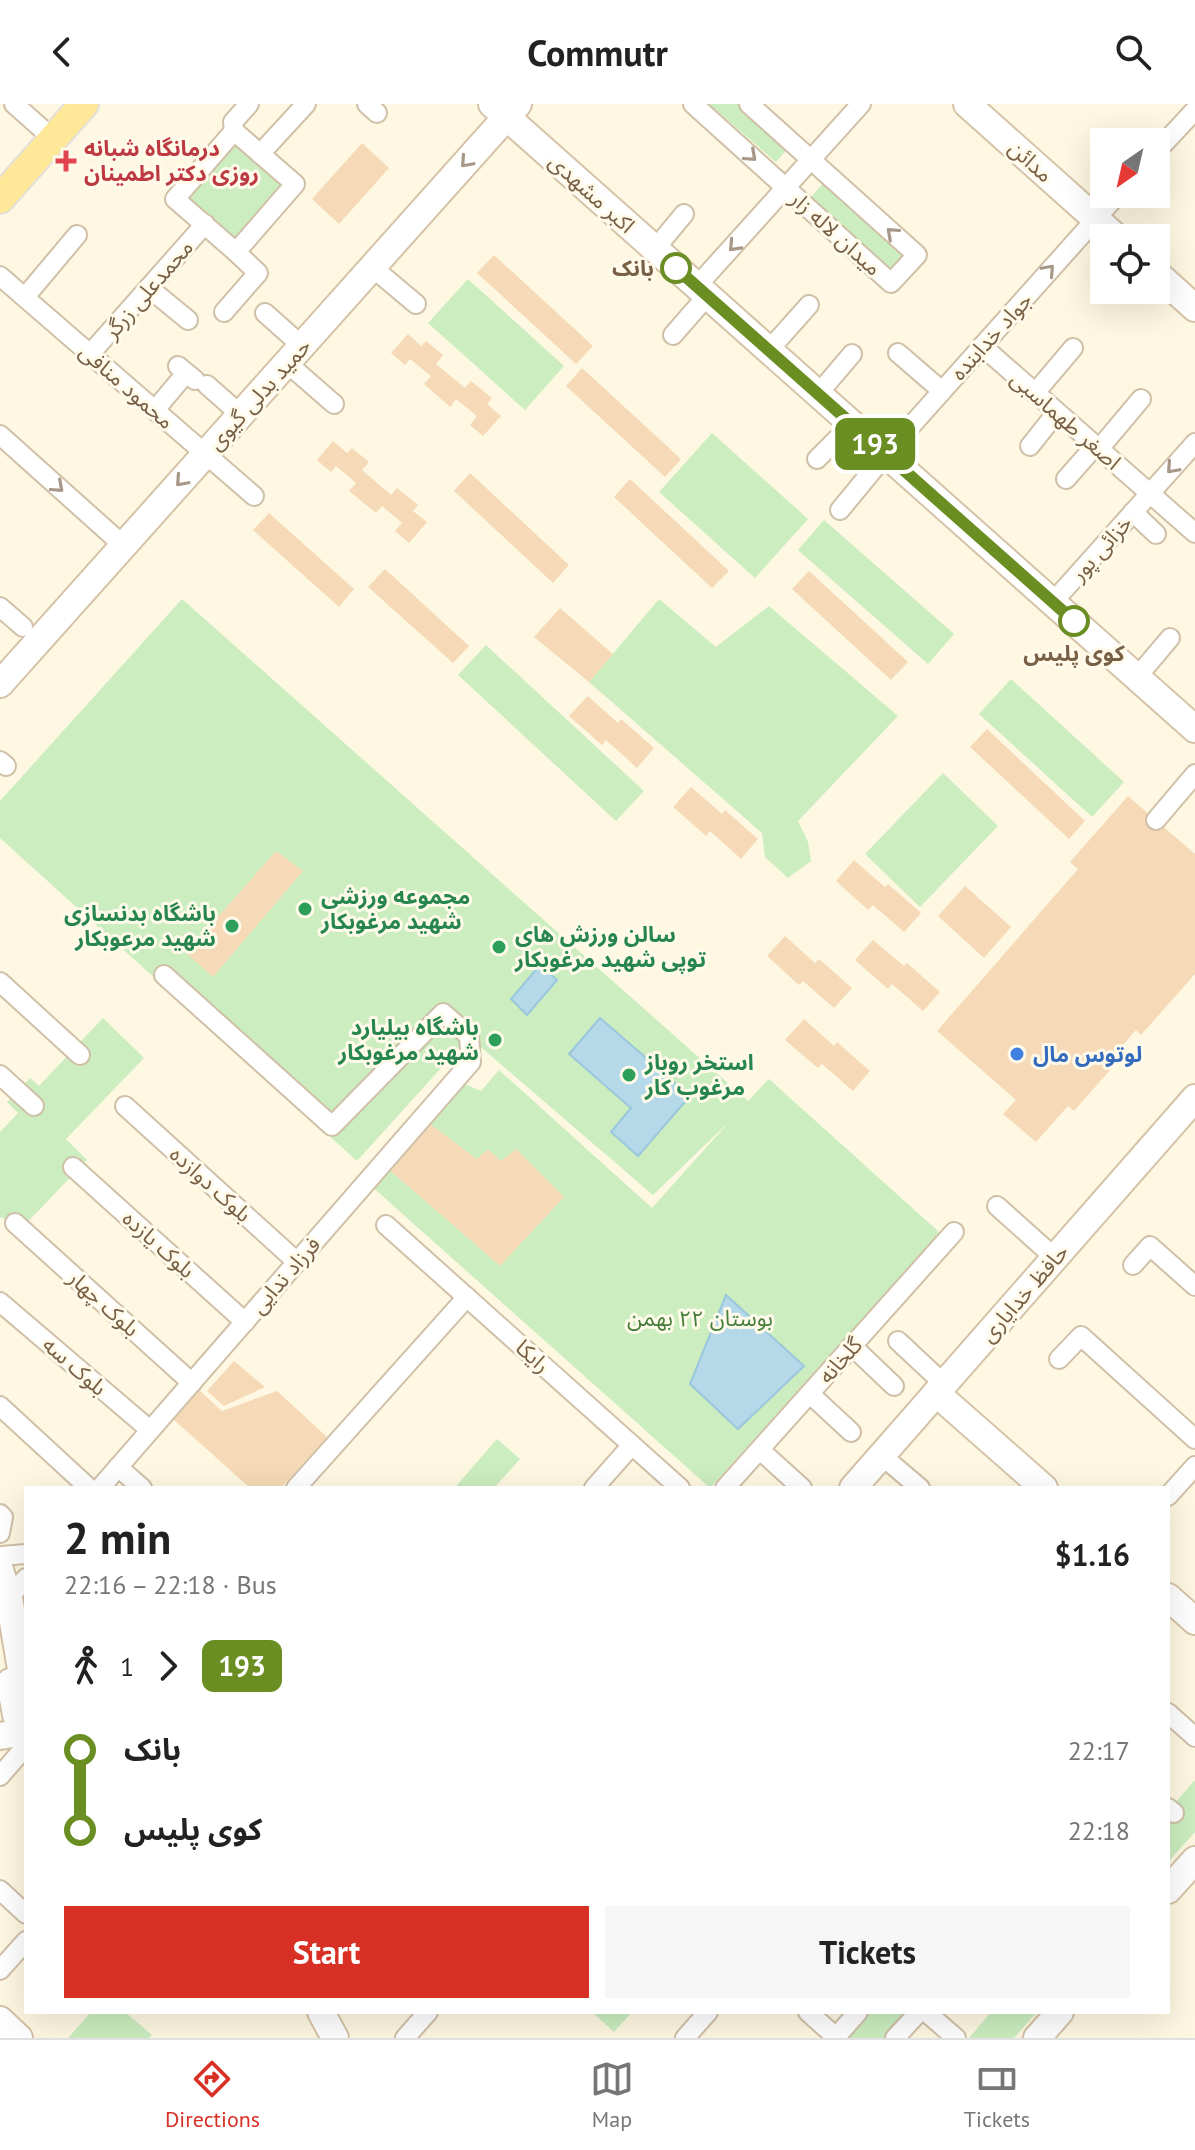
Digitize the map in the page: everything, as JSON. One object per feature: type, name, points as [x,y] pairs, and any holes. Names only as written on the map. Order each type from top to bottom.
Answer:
[{"type":"main road","points":[[0,173],[62,104]]},
{"type":"main road","points":[[0,199],[84,104]]},
{"type":"street","points":[[14,104],[41,128]]},
{"type":"street","points":[[236,252],[295,184],[234,131],[233,122],[249,104]]},
{"type":"street","points":[[260,154],[306,104]]},
{"type":"street","name":"میدان لاله زار","points":[[693,104],[891,283],[917,255],[749,104]]},
{"type":"street","points":[[673,335],[702,291],[861,104]]},
{"type":"street","name":"مدائن","points":[[967,104],[1101,224]]},
{"type":"street","name":"اکبر مشهدی","points":[[505,108],[655,249],[1195,729]]},
{"type":"street","name":"حمید بدلی گیوی","points":[[0,684],[372,267],[505,108]]},
{"type":"street","points":[[1170,137],[1195,110]]},
{"type":"street","name":"محمدعلی زرگر","points":[[224,312],[258,273],[175,199],[234,131]]},
{"type":"street","name":"جواد خدابنده","points":[[840,510],[1105,208]]},
{"type":"street","points":[[655,249],[684,214]]},
{"type":"street","name":"محمدعلی زرگر","points":[[90,354],[205,224]]},
{"type":"street","points":[[25,297],[77,235]]},
{"type":"street","points":[[372,267],[416,304]]},
{"type":"street","name":"محمود منافی","points":[[0,276],[254,496]]},
{"type":"street","points":[[1170,286],[1195,308]]},
{"type":"street","points":[[149,288],[188,320]]},
{"type":"street","points":[[769,350],[809,305]]},
{"type":"street","points":[[265,313],[334,404]]},
{"type":"street","name":"اصغر طهماسبی","points":[[982,346],[1195,533]]},
{"type":"street","points":[[1035,393],[1073,348]]},
{"type":"street","points":[[898,353],[942,391]]},
{"type":"street","points":[[818,394],[852,354]]},
{"type":"street","points":[[155,410],[186,373],[178,366],[241,415]]},
{"type":"street","points":[[1066,479],[1141,399]]},
{"type":"street","points":[[1030,446],[1057,412]]},
{"type":"street","points":[[817,459],[852,424]]},
{"type":"street","points":[[0,435],[124,546]]},
{"type":"street","name":"خزائی پور","points":[[1053,602],[1195,443]]},
{"type":"street","points":[[1133,512],[1156,534]]},
{"type":"street","points":[[0,607],[23,627]]},
{"type":"street","points":[[1137,677],[1170,638]]},
{"type":"street","points":[[1156,820],[1195,774]]},
{"type":"street","name":"فرزاد ندایی","points":[[102,1486],[471,1062],[469,1036],[443,1013],[332,1126],[164,975]]},
{"type":"street","points":[[0,982],[80,1055]]},
{"type":"street","points":[[0,1075],[34,1106]]},
{"type":"street","name":"بلوک دوازده","points":[[125,1106],[297,1262]]},
{"type":"street","name":"حافظ خدایاری","points":[[855,1486],[1193,1106]]},
{"type":"street","name":"بلوک یازده","points":[[73,1167],[245,1322]]},
{"type":"street","points":[[997,1206],[1055,1258]]},
{"type":"street","name":"بلوک چهار","points":[[15,1223],[192,1383]]},
{"type":"street","name":"رایکا","points":[[386,1225],[678,1486]]},
{"type":"street","name":"گلخانه","points":[[727,1486],[954,1232]]},
{"type":"street","points":[[1133,1265],[1150,1246],[1195,1286]]},
{"type":"street","points":[[298,1486],[467,1297]]},
{"type":"street","name":"بلوک سه","points":[[0,1302],[150,1430]]},
{"type":"street","points":[[1059,1359],[1081,1336],[1191,1428]]},
{"type":"street","points":[[898,1341],[940,1388],[1042,1486]]},
{"type":"street","points":[[852,1346],[894,1386]]},
{"type":"street","points":[[810,1394],[851,1432]]},
{"type":"street","points":[[0,1406],[87,1486]]},
{"type":"street","points":[[596,1486],[632,1445]]},
{"type":"street","points":[[760,1450],[800,1486]]},
{"type":"street","points":[[881,1455],[918,1486]]},
{"type":"street","points":[[1170,1494],[1195,1466]]},
{"type":"street","points":[[118,1467],[140,1486]]},
{"type":"street","points":[[24,1557],[11,1577],[24,1683]]},
{"type":"street","points":[[1170,1599],[1195,1621]]},
{"type":"street","points":[[0,1631],[16,1715],[24,1727]]},
{"type":"street","points":[[1172,1725],[1195,1737]]},
{"type":"street","points":[[0,1736],[24,1737]]},
{"type":"street","points":[[0,1776],[24,1748]]},
{"type":"street","points":[[1170,1888],[1195,1860]]},
{"type":"street","points":[[0,1890],[24,1912]]},
{"type":"street","points":[[0,1970],[24,1943]]},
{"type":"street","points":[[322,2014],[335,2038]]},
{"type":"street","points":[[405,2038],[426,2014]]},
{"type":"street","points":[[810,2014],[836,2038],[856,2014]]},
{"type":"street","points":[[895,2038],[917,2014]]},
{"type":"street","points":[[928,2014],[956,2038]]},
{"type":"street","points":[[1037,2038],[1058,2014]]},
{"type":"street","points":[[0,2020],[19,2038]]},
{"type":"street","points":[[697,2025],[712,2038]]},
{"type":"green space","points":[[709,104],[741,104],[790,146],[776,162]]},
{"type":"green space","points":[[234,131],[294,184],[235,251],[175,197]]},
{"type":"green space","points":[[826,180],[906,252],[890,270],[810,198]]},
{"type":"green space","points":[[468,279],[564,366],[525,410],[428,323]]},
{"type":"green space","points":[[712,433],[808,519],[755,578],[659,492]]},
{"type":"green space","points":[[824,520],[954,634],[928,664],[798,550]]},
{"type":"green space","name":"مجموعه ورزشی شهید مرغوبکار","points":[[182,599],[748,1101],[769,1079],[940,1233],[712,1486],[708,1486],[369,1184],[460,1082],[481,1091],[499,1070],[652,1208],[729,1122],[653,1195],[469,1037],[357,1161],[0,838],[0,801]]},
{"type":"green space","points":[[659,599],[716,647],[769,606],[898,716],[798,821],[808,842],[811,861],[788,878],[765,857],[762,833],[589,682]]},
{"type":"green space","points":[[486,645],[644,791],[616,821],[458,675]]},
{"type":"green space","points":[[1011,679],[1124,782],[1092,817],[979,714]]},
{"type":"green space","points":[[943,773],[998,826],[920,907],[865,854]]},
{"type":"green space","points":[[103,1018],[144,1058],[66,1139],[87,1160],[18,1232],[0,1218],[0,1132],[18,1113],[7,1102],[30,1078],[39,1086]]},
{"type":"green space","points":[[497,1439],[520,1459],[496,1486],[457,1485]]},
{"type":"green space","points":[[1195,1780],[1195,1832],[1170,1860],[1170,1809]]},
{"type":"green space","points":[[89,2014],[127,2014],[152,2035],[149,2038],[68,2038]]},
{"type":"green space","points":[[594,2014],[630,2014],[614,2032]]},
{"type":"green space","points":[[861,2014],[913,2014],[891,2038],[845,2038]]},
{"type":"green space","points":[[989,2014],[1035,2014],[1014,2038],[969,2038]]},
{"type":"water","points":[[540,965],[557,980],[527,1015],[511,999]]},
{"type":"water","name":"استخر روباز مرغوب کار","points":[[600,1018],[690,1096],[638,1156],[611,1132],[631,1108],[569,1054]]},
{"type":"water","points":[[726,1295],[804,1366],[738,1429],[690,1384]]},
{"type":"building","points":[[362,143],[389,168],[339,224],[312,199]]},
{"type":"building","points":[[494,255],[593,346],[576,364],[477,273]]},
{"type":"building","points":[[408,334],[421,346],[426,341],[443,355],[436,364],[465,388],[471,381],[492,398],[487,404],[501,416],[483,436],[470,425],[477,416],[456,399],[450,407],[424,384],[431,376],[410,359],[405,365],[391,353]]},
{"type":"building","points":[[582,368],[681,459],[665,477],[566,386]]},
{"type":"building","points":[[333,441],[347,453],[352,448],[369,462],[362,470],[391,495],[397,488],[418,505],[413,511],[427,522],[409,543],[395,531],[402,523],[382,506],[376,513],[349,491],[356,483],[336,466],[331,472],[317,460]]},
{"type":"building","points":[[470,473],[569,565],[553,583],[454,491]]},
{"type":"building","points":[[630,479],[729,571],[712,588],[614,497]]},
{"type":"building","points":[[269,513],[354,589],[339,607],[253,530]]},
{"type":"building","points":[[385,569],[469,646],[453,663],[368,587]]},
{"type":"building","points":[[809,571],[908,662],[891,680],[792,589]]},
{"type":"building","points":[[560,608],[613,654],[589,682],[534,637]]},
{"type":"building","points":[[588,696],[618,723],[621,719],[654,748],[637,768],[606,740],[602,745],[569,716]]},
{"type":"building","points":[[987,729],[1085,821],[1069,839],[970,747]]},
{"type":"building","points":[[691,787],[722,814],[725,810],[758,839],[741,859],[710,831],[706,836],[673,807]]},
{"type":"building","points":[[1128,796],[1195,854],[1195,974],[1141,1035],[1136,1030],[1114,1055],[1119,1060],[1074,1111],[1068,1106],[1036,1142],[1003,1114],[1016,1100],[937,1031],[1078,869],[1070,862]]},
{"type":"building","name":"باشگاه بدنسازی شهید مرعوبکار","points":[[276,851],[303,871],[213,977],[186,953]]},
{"type":"building","points":[[854,860],[921,913],[904,932],[873,905],[868,910],[836,881]]},
{"type":"building","points":[[965,886],[1011,927],[984,958],[938,916]]},
{"type":"building","points":[[785,936],[815,963],[819,959],[852,988],[834,1008],[803,981],[799,985],[767,956]]},
{"type":"building","points":[[873,940],[904,966],[907,963],[940,992],[923,1011],[892,984],[888,989],[855,960]]},
{"type":"building","points":[[804,1019],[834,1046],[837,1042],[870,1071],[853,1091],[822,1064],[818,1068],[785,1040]]},
{"type":"building","points":[[426,1121],[477,1159],[488,1149],[501,1161],[516,1149],[564,1197],[500,1266],[385,1166]]},
{"type":"building","points":[[234,1361],[265,1387],[224,1406],[207,1391]]},
{"type":"building","points":[[199,1390],[222,1411],[277,1391],[327,1437],[283,1486],[248,1486],[173,1419]]},
{"type":"bus line","name":"193","points":[[676,268],[1074,621]]},
{"type":"place","name":"درمانگاه شبانه روزی دکتر اطمینان","points":[[66,161]]},
{"type":"place","name":"بانک","points":[[676,268]]},
{"type":"place","name":"کوی پلیس","points":[[1074,621]]},
{"type":"place","name":"مجموعه ورزشی شهید مرغوبکار","points":[[305,909]]},
{"type":"place","name":"باشگاه بدنسازی شهید مرعوبکار","points":[[232,926]]},
{"type":"place","name":"سالن ورزش های توپی شهید مرغوبکار","points":[[499,947]]},
{"type":"place","name":"باشگاه بیلیارد شهید مرغوبکار","points":[[495,1040]]},
{"type":"place","name":"لوتوس مال","points":[[1017,1054]]},
{"type":"place","name":"استخر روباز مرغوب کار","points":[[629,1075]]},
{"type":"park label","name":"بوستان ۲۲ بهمن","points":[[700,1318]]}]
